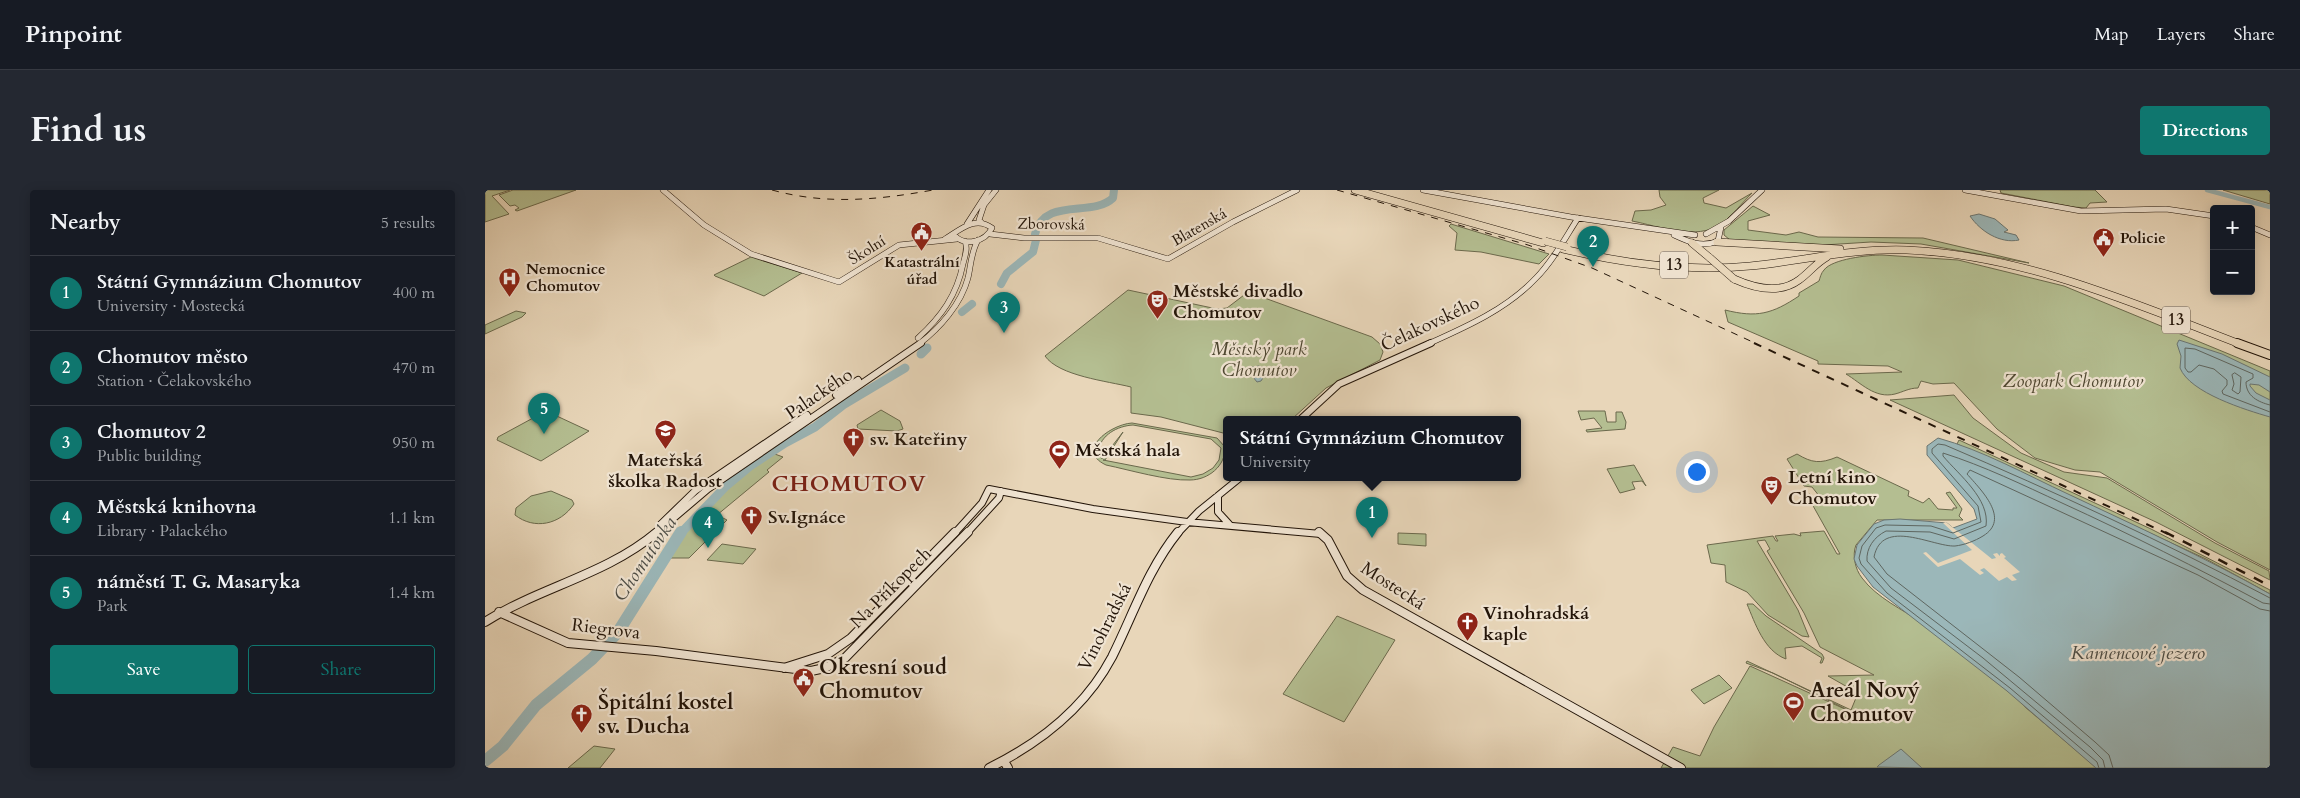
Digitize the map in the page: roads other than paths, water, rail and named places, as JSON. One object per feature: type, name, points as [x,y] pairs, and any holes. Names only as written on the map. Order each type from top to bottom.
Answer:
[{"type":"highway","name":"13","points":[[1355,190],[1544,242],[1611,257],[1668,265],[1730,264],[1864,251],[1917,251],[2010,265],[2083,286],[2270,353]]},
{"type":"highway","name":"13","points":[[1364,190],[1544,242]]},
{"type":"highway","points":[[1717,240],[1841,249]]},
{"type":"highway","points":[[1689,242],[1703,249],[1710,258],[1734,279],[1762,288],[1779,288],[1791,285],[1822,259],[1834,254]]},
{"type":"highway","points":[[1770,245],[1784,251],[1784,259],[1800,266],[1805,270],[1805,274]]},
{"type":"highway","name":"13","points":[[1784,259],[1841,249],[1914,247],[1945,250],[2008,261],[2087,284],[2270,353]]},
{"type":"street","name":"Školní","points":[[663,190],[705,225],[751,254],[839,282],[899,245],[958,238],[979,240]]},
{"type":"street","points":[[958,238],[958,229],[972,220],[978,203],[989,190]]},
{"type":"street","points":[[982,223],[979,220],[981,210],[996,190]]},
{"type":"street","name":"Blatenská","points":[[1168,259],[1233,222],[1297,190]]},
{"type":"street","points":[[1423,190],[1578,218],[1695,235]]},
{"type":"street","points":[[1689,242],[1687,237],[1706,234],[1721,227],[1751,203],[1762,190]]},
{"type":"street","points":[[1965,190],[2053,208],[2091,212],[2165,209],[2210,215]]},
{"type":"street","name":"Čelakovského","points":[[1304,416],[1339,384],[1474,323],[1497,310],[1536,279],[1564,246],[1578,218]]},
{"type":"street","points":[[967,224],[982,223],[992,228],[990,234],[979,240]]},
{"type":"street","points":[[1703,249],[1717,240],[1721,227]]},
{"type":"street","points":[[1658,229],[1689,242]]},
{"type":"street","points":[[2255,229],[2270,235]]},
{"type":"street","name":"Zborovská","points":[[990,234],[1030,238],[1097,238],[1168,259]]},
{"type":"street","points":[[1706,234],[1717,240]]},
{"type":"street","name":"Palackého","points":[[639,547],[680,503],[898,353],[929,329],[948,307],[959,286],[966,250],[958,238]]},
{"type":"street","name":"Palackého","points":[[485,622],[499,612],[590,573],[639,547],[701,494],[929,334],[948,316],[961,298],[968,280],[975,244],[979,240]]},
{"type":"street","points":[[1187,522],[1236,481]]},
{"type":"street","name":"Mostecká","points":[[989,488],[1093,509],[1187,522],[1319,532],[1328,540],[1347,576],[1363,590],[1681,768]]},
{"type":"street","name":"Na Příkopech","points":[[784,668],[821,658],[851,638],[968,519],[982,503],[989,488]]},
{"type":"street","name":"Na Příkopech","points":[[684,655],[784,668],[818,670],[831,666],[845,658],[942,559],[999,498],[1001,491]]},
{"type":"street","points":[[1218,496],[1216,503],[1217,512],[1230,525]]},
{"type":"street","name":"Vinohradská","points":[[989,768],[1006,765],[1056,727],[1093,687],[1110,659],[1137,598],[1152,571],[1187,522]]},
{"type":"street","name":"Riegrova","points":[[499,612],[568,643],[684,655]]},
{"type":"water","points":[[1979,214],[1995,219],[2008,230],[2004,232],[2016,235],[2019,240],[2005,240],[1991,235],[1979,227],[1970,216]]},
{"type":"water","points":[[2179,340],[2222,354],[2270,377],[2270,392],[2259,385],[2250,384],[2250,386],[2256,393],[2270,400],[2270,417],[2220,399],[2195,385],[2180,368],[2181,356],[2177,344]]},
{"type":"water","points":[[1259,366],[1268,370],[1261,381],[1257,382],[1253,377],[1256,372],[1246,376],[1236,370]]},
{"type":"water","name":"Kamencové jezero","points":[[1938,438],[2004,463],[2170,542],[2270,594],[2270,768],[2096,768],[2007,691],[1873,587],[1854,559],[1857,545],[1874,524],[1884,520],[1900,519],[1947,523],[1953,528],[1977,519],[1974,509],[1927,455],[1927,446]]},
{"type":"water","points":[[1901,749],[1922,768],[1877,767],[1879,765]]},
{"type":"waterway","name":"Chomutovka","points":[[1035,234],[1040,222],[1048,215],[1059,211],[1104,204],[1113,198],[1114,190]]},
{"type":"waterway","points":[[2207,190],[2270,207]]},
{"type":"waterway","name":"Chomutovka","points":[[1001,284],[1007,273],[1033,252],[1036,240]]},
{"type":"waterway","name":"Chomutovka","points":[[962,312],[972,304]]},
{"type":"waterway","name":"Chomutovka","points":[[921,354],[927,348]]},
{"type":"waterway","name":"Chomutovka","points":[[680,534],[726,486],[750,466],[785,443],[815,427],[843,405],[905,368]]},
{"type":"waterway","name":"Chomutovka","points":[[485,761],[503,746],[536,705],[592,659],[618,632],[681,532]]},
{"type":"railway","points":[[772,190],[792,195],[832,199],[872,198],[933,190]]},
{"type":"railway","points":[[1337,190],[1528,245],[1592,268],[1757,344]]},
{"type":"railway","points":[[1754,343],[2168,534]]},
{"type":"railway","points":[[2165,532],[2270,586]]},
{"type":"place","name":"Katastrální úřad","points":[[922,252]]},
{"type":"place","name":"Policie","points":[[2104,257]]},
{"type":"place","name":"Chomutov město","points":[[1593,267]]},
{"type":"place","name":"Nemocnice Chomutov","points":[[510,297]]},
{"type":"place","name":"Městské divadlo Chomutov","points":[[1157,320]]},
{"type":"place","name":"Chomutov 2","points":[[1004,333]]},
{"type":"place","name":"náměstí T. G. Masaryka","points":[[544,434]]},
{"type":"place","name":"Mateřská školka Radost","points":[[665,449]]},
{"type":"place","name":"sv. Kateřiny","points":[[854,458]]},
{"type":"place","name":"Městská hala","points":[[1059,469]]},
{"type":"place","name":"Letní kino Chomutov","points":[[1772,506]]},
{"type":"place","name":"Sv.Ignáce","points":[[752,536]]},
{"type":"place","name":"Státní Gymnázium Chomutov","points":[[1372,538]]},
{"type":"place","name":"Městská knihovna","points":[[708,548]]},
{"type":"place","name":"Vinohradská kaple","points":[[1467,642]]},
{"type":"place","name":"Okresní soud Chomutov","points":[[803,698]]},
{"type":"place","name":"Areál Nový Chomutov","points":[[1794,721]]},
{"type":"place","name":"Špitální kostel sv. Ducha","points":[[582,733]]},
{"type":"district","name":"CHOMUTOV","points":[[849,484]]},
{"type":"park label","name":"Městský park Chomutov","points":[[1259,359]]},
{"type":"park label","name":"Zoopark Chomutov","points":[[2073,381]]}]
